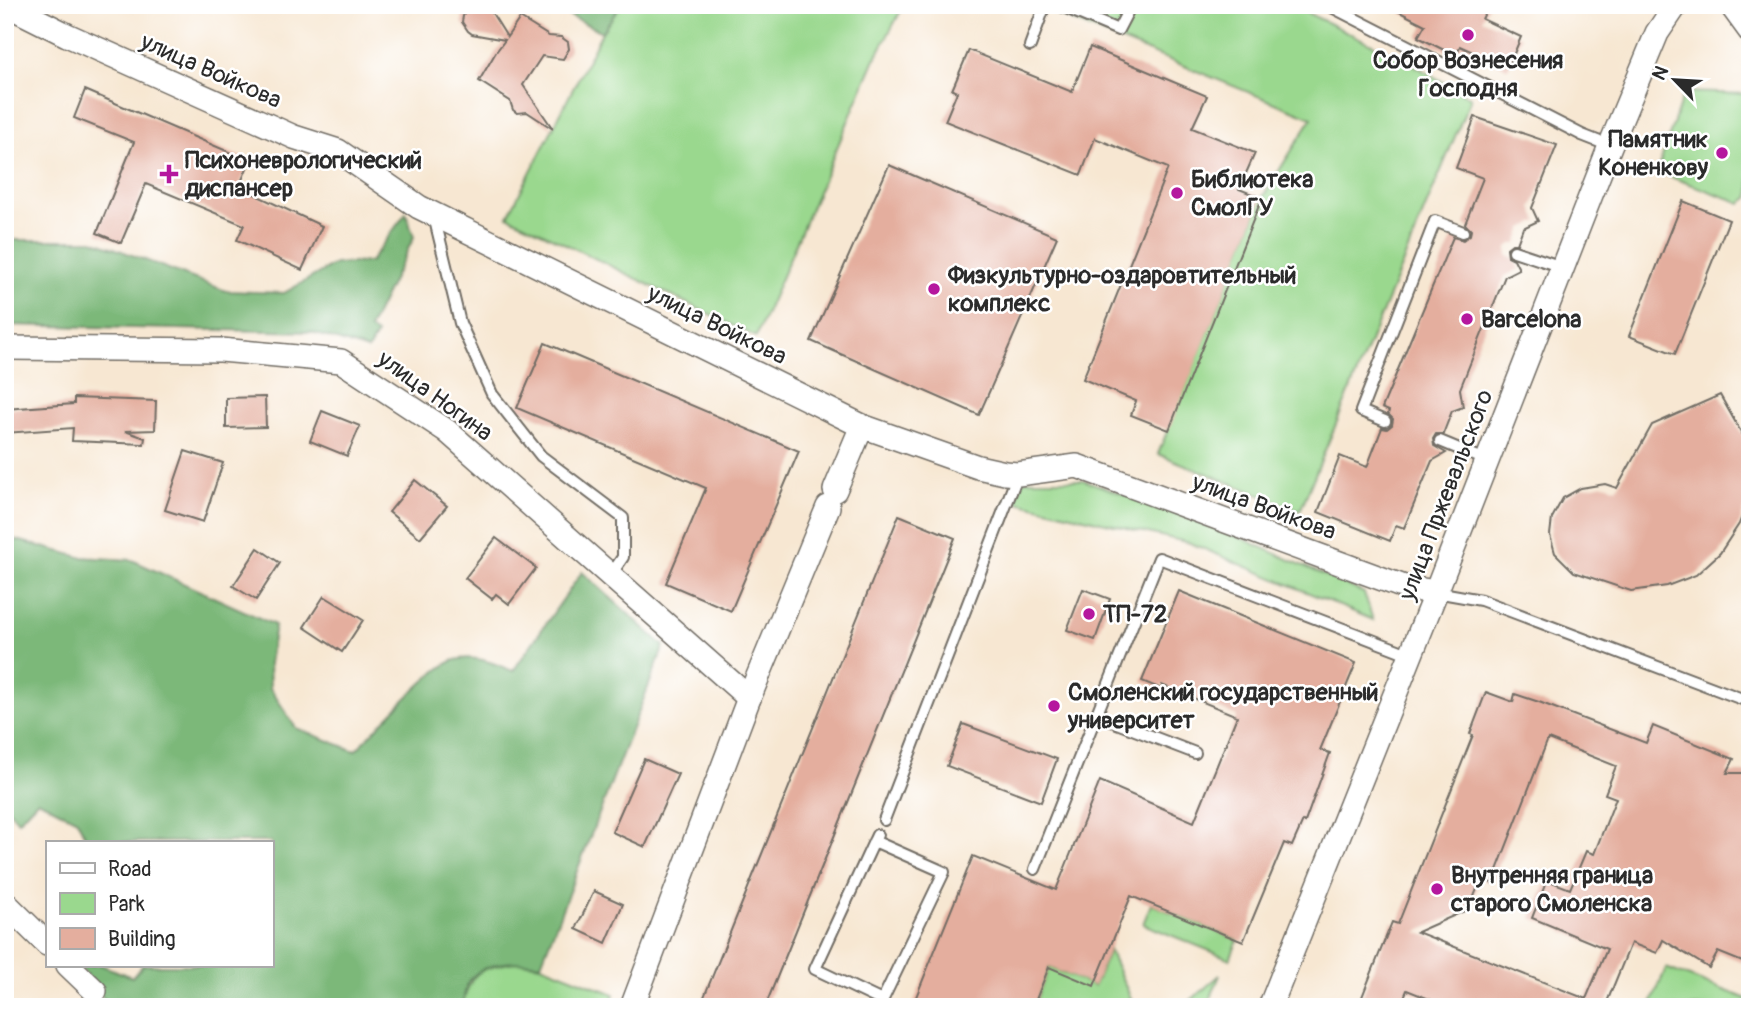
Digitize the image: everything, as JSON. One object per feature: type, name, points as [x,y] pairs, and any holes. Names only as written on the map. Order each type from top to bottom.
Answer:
[{"type":"street","name":"улица Войкова","points":[[7,5],[67,35],[294,136],[338,151],[419,207],[862,426],[978,467],[1018,474],[1077,466],[1408,588],[1436,593]]},
{"type":"street","name":"улица Пржевальского","points":[[1270,1007],[1436,593],[1610,146],[1657,33],[1675,5]]},
{"type":"street","points":[[1731,5],[1750,31]]},
{"type":"street","name":"улица Ногина","points":[[5,348],[220,350],[341,361],[447,431],[749,698]]},
{"type":"street","points":[[632,1007],[749,698],[862,426]]},
{"type":"street","points":[[5,903],[46,943]]},
{"type":"street","points":[[70,967],[95,991]]},
{"type":"lane","points":[[1030,46],[1045,5]]},
{"type":"lane","points":[[1059,5],[1118,30],[1131,5]]},
{"type":"lane","points":[[1328,5],[1570,129],[1610,146]]},
{"type":"lane","points":[[434,214],[460,323],[492,394],[541,456],[623,517],[623,557],[610,576]]},
{"type":"lane","points":[[1385,421],[1361,411],[1434,221],[1463,232]]},
{"type":"lane","points":[[1514,251],[1562,267]]},
{"type":"lane","points":[[1440,441],[1488,461]]},
{"type":"lane","points":[[884,820],[1018,474]]},
{"type":"lane","points":[[1035,869],[1159,558],[1411,655]]},
{"type":"lane","points":[[1436,593],[1481,600],[1750,702]]},
{"type":"lane","points":[[1096,715],[1195,753]]},
{"type":"lane","points":[[875,838],[944,872],[881,1004],[815,970],[875,838]]},
{"type":"green space","points":[[548,5],[621,5],[602,32]]},
{"type":"green space","points":[[621,5],[904,5],[874,61],[756,337],[508,216],[602,32]]},
{"type":"green space","points":[[1034,5],[1082,5],[1109,17],[1116,5],[1291,5],[1405,60],[1471,98],[1300,511],[1158,454],[1262,198],[1312,118]]},
{"type":"green space","points":[[1684,92],[1750,94],[1750,197],[1741,203],[1657,172]]},
{"type":"green space","points":[[406,213],[414,237],[369,329],[377,334],[368,350],[311,332],[5,325],[5,240],[93,240],[226,291],[284,293],[335,264],[370,262]]},
{"type":"green space","points":[[1024,480],[1084,480],[1230,533],[1364,593],[1373,620],[1190,543],[1015,501]]},
{"type":"green space","points":[[6,537],[80,557],[132,560],[275,625],[269,663],[270,688],[296,728],[355,751],[419,686],[445,665],[455,660],[470,658],[513,671],[582,572],[664,646],[541,964],[523,962],[483,969],[469,981],[462,1007],[110,1007],[80,967],[106,967],[132,977],[141,967],[273,967],[273,841],[88,841],[77,820],[38,800],[18,821],[5,806]]},
{"type":"green space","points":[[1151,904],[1238,940],[1230,959],[1143,924]]},
{"type":"green space","points":[[1109,950],[1135,1007],[1033,1007],[1049,967],[1094,986]]},
{"type":"green space","points":[[517,961],[541,965],[614,994],[612,1007],[462,1007],[470,984],[479,972]]},
{"type":"green space","points":[[1666,968],[1750,1000],[1750,1007],[1650,1007]]},
{"type":"green space","points":[[1220,975],[1207,1007],[1183,1007]]},
{"type":"building","points":[[469,5],[487,5],[507,37],[520,18],[549,36],[561,37],[568,42],[569,49],[563,59],[542,56],[523,85],[553,129],[527,112],[517,113],[510,101],[479,81],[505,40],[468,31],[462,22]]},
{"type":"building","name":"Собор Вознесения Господня","points":[[1386,5],[1489,5],[1482,19],[1521,37],[1508,68],[1460,46],[1456,56],[1418,37],[1425,25]]},
{"type":"building","points":[[1090,47],[1207,96],[1192,128],[1255,153],[1239,189],[1262,198],[1169,430],[1131,415],[1136,401],[1083,379],[1168,168],[1095,138],[1081,175],[945,121],[957,92],[952,90],[969,50],[1072,92]]},
{"type":"building","points":[[85,90],[250,161],[239,187],[322,226],[302,270],[237,240],[244,225],[146,184],[121,243],[97,233],[134,142],[74,118]]},
{"type":"building","points":[[1475,117],[1557,145],[1532,208],[1538,221],[1523,228],[1517,244],[1507,248],[1508,256],[1514,259],[1519,269],[1505,276],[1460,389],[1463,407],[1452,411],[1443,434],[1436,434],[1433,439],[1434,446],[1446,453],[1432,461],[1404,528],[1396,525],[1390,541],[1318,512],[1340,456],[1367,467],[1382,428],[1387,429],[1392,425],[1393,419],[1388,414],[1389,411],[1382,408],[1453,237],[1463,240],[1470,235],[1471,230],[1465,224],[1483,178],[1456,168]]},
{"type":"building","name":"Физкультурно-оздаровтительный комплекс","points":[[889,165],[1057,237],[979,415],[811,341]]},
{"type":"building","points":[[1683,201],[1729,220],[1675,354],[1629,336]]},
{"type":"building","points":[[545,343],[799,451],[731,611],[666,583],[706,488],[517,408]]},
{"type":"building","points":[[1720,395],[1750,448],[1750,496],[1739,524],[1720,553],[1696,575],[1667,586],[1631,591],[1574,572],[1555,553],[1550,535],[1552,518],[1563,498],[1581,488],[1605,484],[1617,488],[1652,425]]},
{"type":"building","points":[[265,397],[266,427],[226,428],[226,398]]},
{"type":"building","points":[[74,398],[156,401],[155,430],[125,431],[145,438],[144,444],[72,441],[73,428],[5,433],[5,409],[74,404]]},
{"type":"building","points":[[322,411],[360,426],[347,456],[310,441]]},
{"type":"building","points":[[185,451],[223,463],[203,522],[165,510]]},
{"type":"building","points":[[415,480],[447,506],[420,538],[389,512]]},
{"type":"building","points":[[899,515],[955,538],[765,1007],[700,1007]]},
{"type":"building","points":[[496,538],[536,568],[509,604],[496,594],[492,599],[465,578]]},
{"type":"building","points":[[258,548],[280,563],[256,600],[233,586]]},
{"type":"building","name":"ТП-72","points":[[1083,589],[1110,599],[1095,640],[1067,630]]},
{"type":"building","points":[[1179,591],[1356,663],[1320,750],[1330,753],[1305,822],[1303,821],[1292,846],[1284,843],[1243,942],[1131,896],[1094,986],[1049,967],[1033,1007],[912,1007],[973,856],[1056,890],[1100,781],[1194,822],[1237,716],[1162,685],[1161,689],[1142,681]]},
{"type":"building","points":[[324,596],[363,620],[342,652],[304,627]]},
{"type":"building","points":[[1486,692],[1513,702],[1515,694],[1646,743],[1653,726],[1734,759],[1727,773],[1750,773],[1750,965],[1718,952],[1709,968],[1663,940],[1657,953],[1631,943],[1605,1007],[1449,1007],[1407,990],[1400,1007],[1358,1007],[1392,922],[1398,924],[1473,735],[1470,734]],"holes":[[[1548,739],[1616,766],[1605,794],[1616,798],[1594,854],[1586,851],[1570,889],[1547,880],[1532,918],[1607,949],[1586,999],[1417,932],[1469,909],[1481,879],[1492,883]]]},
{"type":"building","points":[[963,724],[1057,759],[1041,802],[947,766]]},
{"type":"building","points":[[644,759],[678,774],[645,847],[612,832]]},
{"type":"building","points":[[594,891],[623,904],[606,943],[576,929]]},
{"type":"waterway","points":[[110,1004],[117,1007]]},
{"type":"place","name":"Собор Вознесения Господня","points":[[1468,35]]},
{"type":"place","name":"Памятник Коненкову","points":[[1722,153]]},
{"type":"place","name":"Психоневрологический диспансер","points":[[169,174]]},
{"type":"place","name":"Библиотека СмолГУ","points":[[1177,193]]},
{"type":"place","name":"Физкультурно-оздаровтительный комплекс","points":[[934,289]]},
{"type":"place","name":"Barcelona","points":[[1467,319]]},
{"type":"place","name":"ТП-72","points":[[1089,614]]},
{"type":"place","name":"Смоленский государственный университет","points":[[1054,706]]},
{"type":"place","name":"Внутренняя граница старого Смоленска","points":[[1437,889]]}]
